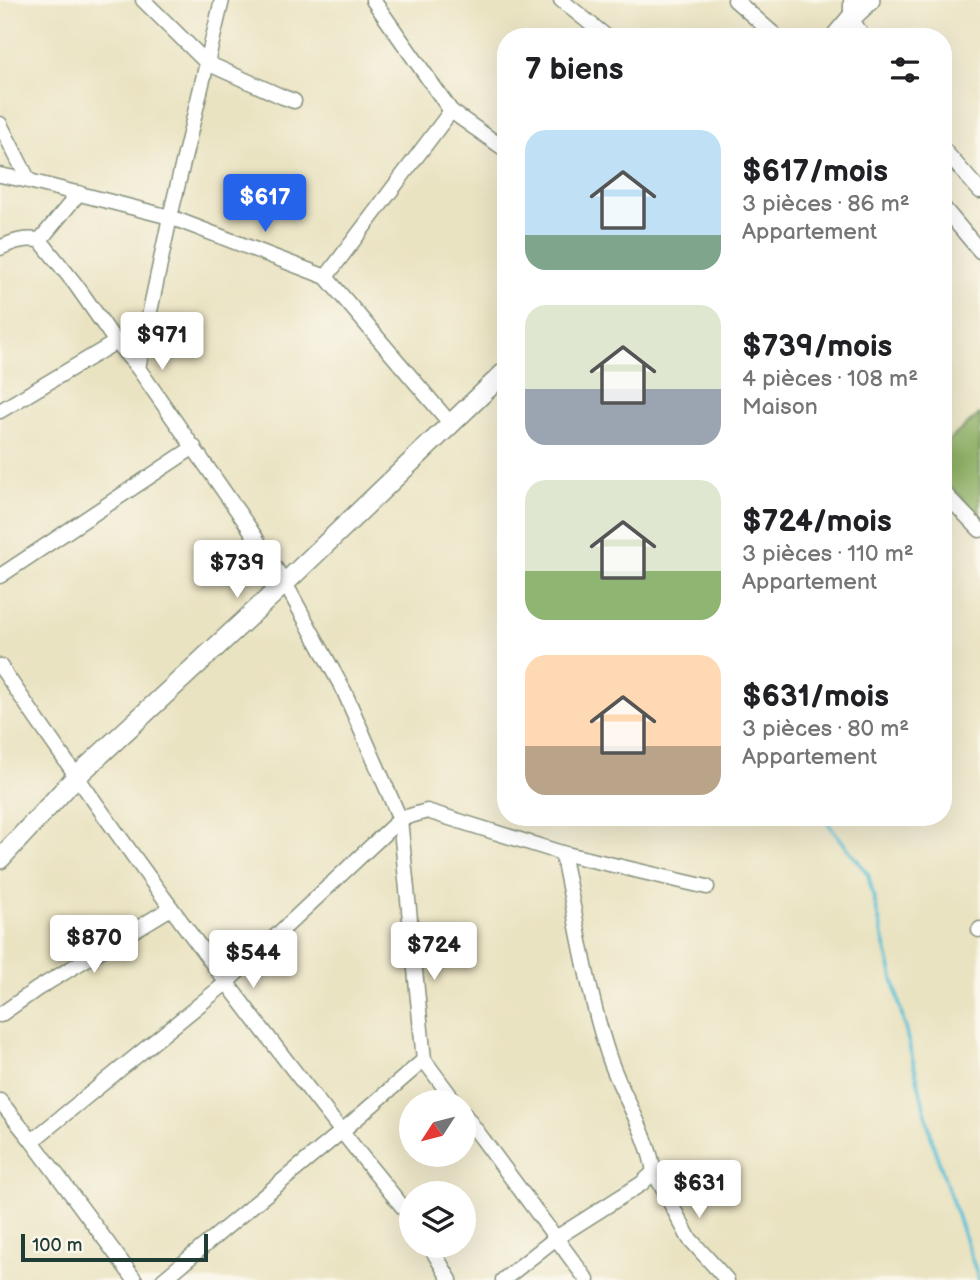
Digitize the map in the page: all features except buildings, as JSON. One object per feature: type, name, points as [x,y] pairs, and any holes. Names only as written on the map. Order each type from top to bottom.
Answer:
[{"type":"street","points":[[143,0],[206,64],[294,101]]},
{"type":"street","points":[[138,368],[170,217],[222,0]]},
{"type":"street","points":[[373,0],[451,111],[497,144]]},
{"type":"street","points":[[561,0],[596,28]]},
{"type":"street","points":[[735,0],[768,28]]},
{"type":"street","points":[[840,28],[851,9],[870,0]]},
{"type":"street","points":[[851,9],[859,28]]},
{"type":"street","points":[[326,277],[451,111]]},
{"type":"street","points":[[0,124],[29,181]]},
{"type":"street","points":[[952,159],[980,191]]},
{"type":"street","points":[[0,175],[170,217],[326,277],[450,423]]},
{"type":"street","points":[[40,240],[79,193]]},
{"type":"street","points":[[952,217],[980,250]]},
{"type":"street","points":[[0,247],[27,238],[40,240],[76,285],[194,447],[285,583],[344,691],[400,819],[424,1060],[446,1090]]},
{"type":"street","points":[[0,411],[116,342]]},
{"type":"street","points":[[0,859],[76,777],[285,583],[497,379]]},
{"type":"street","points":[[0,576],[194,447]]},
{"type":"street","points":[[952,501],[980,530]]},
{"type":"street","points":[[0,666],[76,777],[226,983],[399,1202]]},
{"type":"street","points":[[32,1141],[226,983],[400,819],[427,811],[562,853],[707,887]]},
{"type":"street","points":[[562,853],[596,1017],[615,1076],[651,1154],[654,1172],[690,1238],[727,1280]]},
{"type":"street","points":[[0,1015],[37,989],[171,908]]},
{"type":"street","points":[[163,1280],[424,1060]]},
{"type":"street","points":[[0,1101],[135,1280]]},
{"type":"street","points":[[476,1130],[587,1280]]},
{"type":"street","points":[[503,1280],[556,1238],[641,1184],[654,1172]]},
{"type":"street","points":[[437,1258],[450,1280]]},
{"type":"green space","points":[[980,414],[980,517],[952,488],[952,437]]},
{"type":"waterway","points":[[830,826],[868,874],[933,1144],[979,1280]]}]
